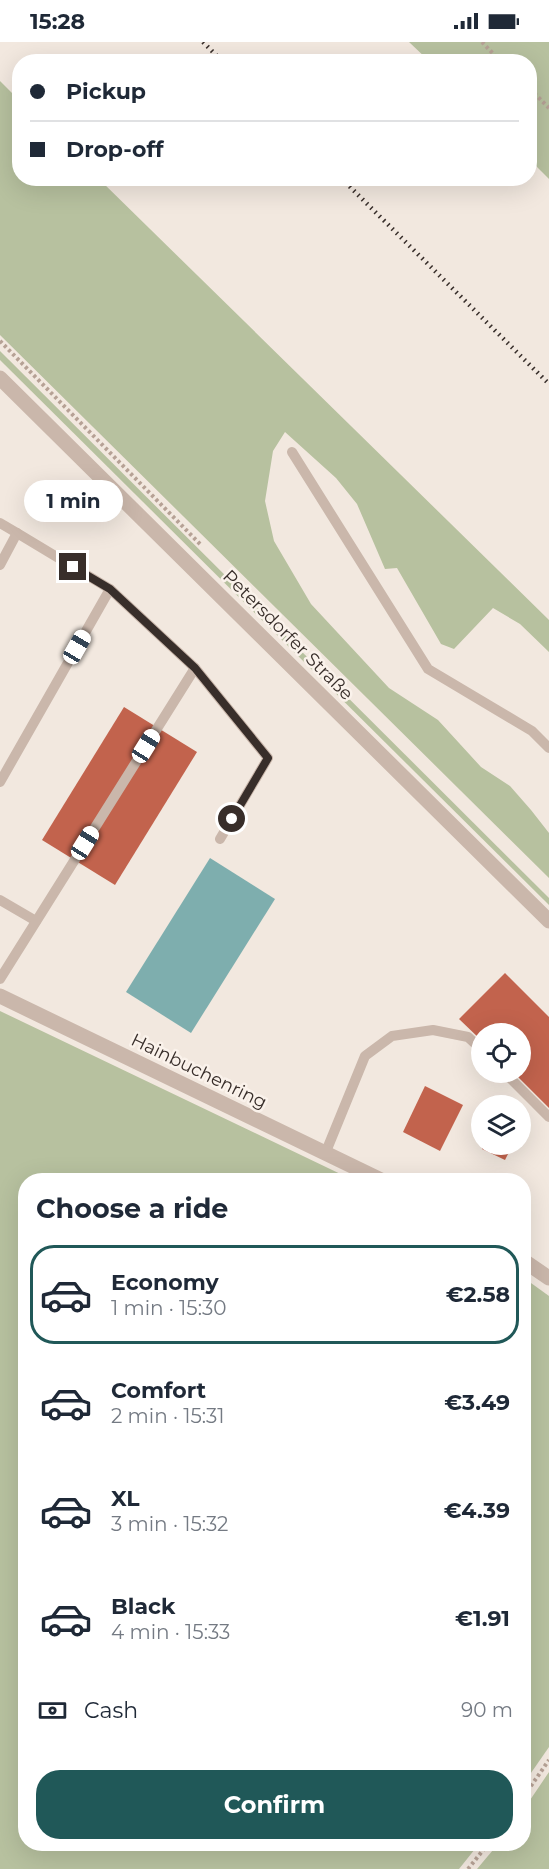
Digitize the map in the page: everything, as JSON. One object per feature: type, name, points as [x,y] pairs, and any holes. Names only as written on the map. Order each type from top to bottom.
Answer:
[{"type":"street","name":"Petersdorfer Straße","points":[[0,378],[549,921]]},
{"type":"street","name":"Hainbuchenring","points":[[0,996],[366,1173]]},
{"type":"street","points":[[531,1266],[549,1278]]},
{"type":"lane","points":[[292,452],[428,669],[532,730],[549,748]]},
{"type":"lane","points":[[0,523],[110,589],[195,668],[268,758],[220,839]]},
{"type":"lane","points":[[0,565],[17,533]]},
{"type":"lane","points":[[0,782],[110,589]]},
{"type":"lane","points":[[0,979],[195,668]]},
{"type":"lane","points":[[0,900],[36,921]]},
{"type":"lane","points":[[325,1154],[365,1056],[392,1036],[433,1030],[468,1037],[471,1040]]},
{"type":"lane","points":[[515,1083],[549,1117]]},
{"type":"path","points":[[482,42],[493,54]]},
{"type":"path","points":[[537,96],[549,108]]},
{"type":"path","points":[[531,1786],[549,1760]]},
{"type":"path","points":[[468,1869],[482,1851]]},
{"type":"green space","points":[[409,42],[549,42],[549,179],[537,167],[537,54],[422,54]]},
{"type":"green space","points":[[0,81],[12,93],[12,186],[106,186],[549,620],[549,652],[520,624],[493,608],[454,649],[441,644],[397,568],[385,569],[357,504],[336,478],[285,432],[273,451],[265,501],[274,541],[311,604],[389,688],[438,720],[481,767],[510,786],[531,810],[549,833],[549,878],[0,335]]},
{"type":"green space","points":[[0,351],[549,898],[549,905],[0,360]]},
{"type":"green space","points":[[0,1011],[338,1173],[18,1173],[18,1851],[473,1851],[459,1869],[0,1869]]},
{"type":"green space","points":[[531,1283],[549,1296],[549,1747],[531,1773]]},
{"type":"green space","points":[[549,1772],[549,1869],[477,1869],[492,1851],[531,1851],[531,1799]]},
{"type":"water","points":[[210,858],[275,899],[191,1033],[126,992]]},
{"type":"building","points":[[124,707],[197,752],[115,885],[42,840]]},
{"type":"building","points":[[505,973],[549,1017],[549,1108],[524,1083],[531,1083],[531,1023],[471,1023],[471,1030],[459,1019]]},
{"type":"building","points":[[425,1086],[463,1105],[440,1151],[403,1132]]},
{"type":"building","points":[[495,1155],[508,1155],[505,1160]]},
{"type":"railway","points":[[203,42],[215,54]]},
{"type":"railway","points":[[349,186],[549,384]]},
{"type":"route","points":[[73,567],[110,589],[195,668],[268,758],[232,819]]}]
